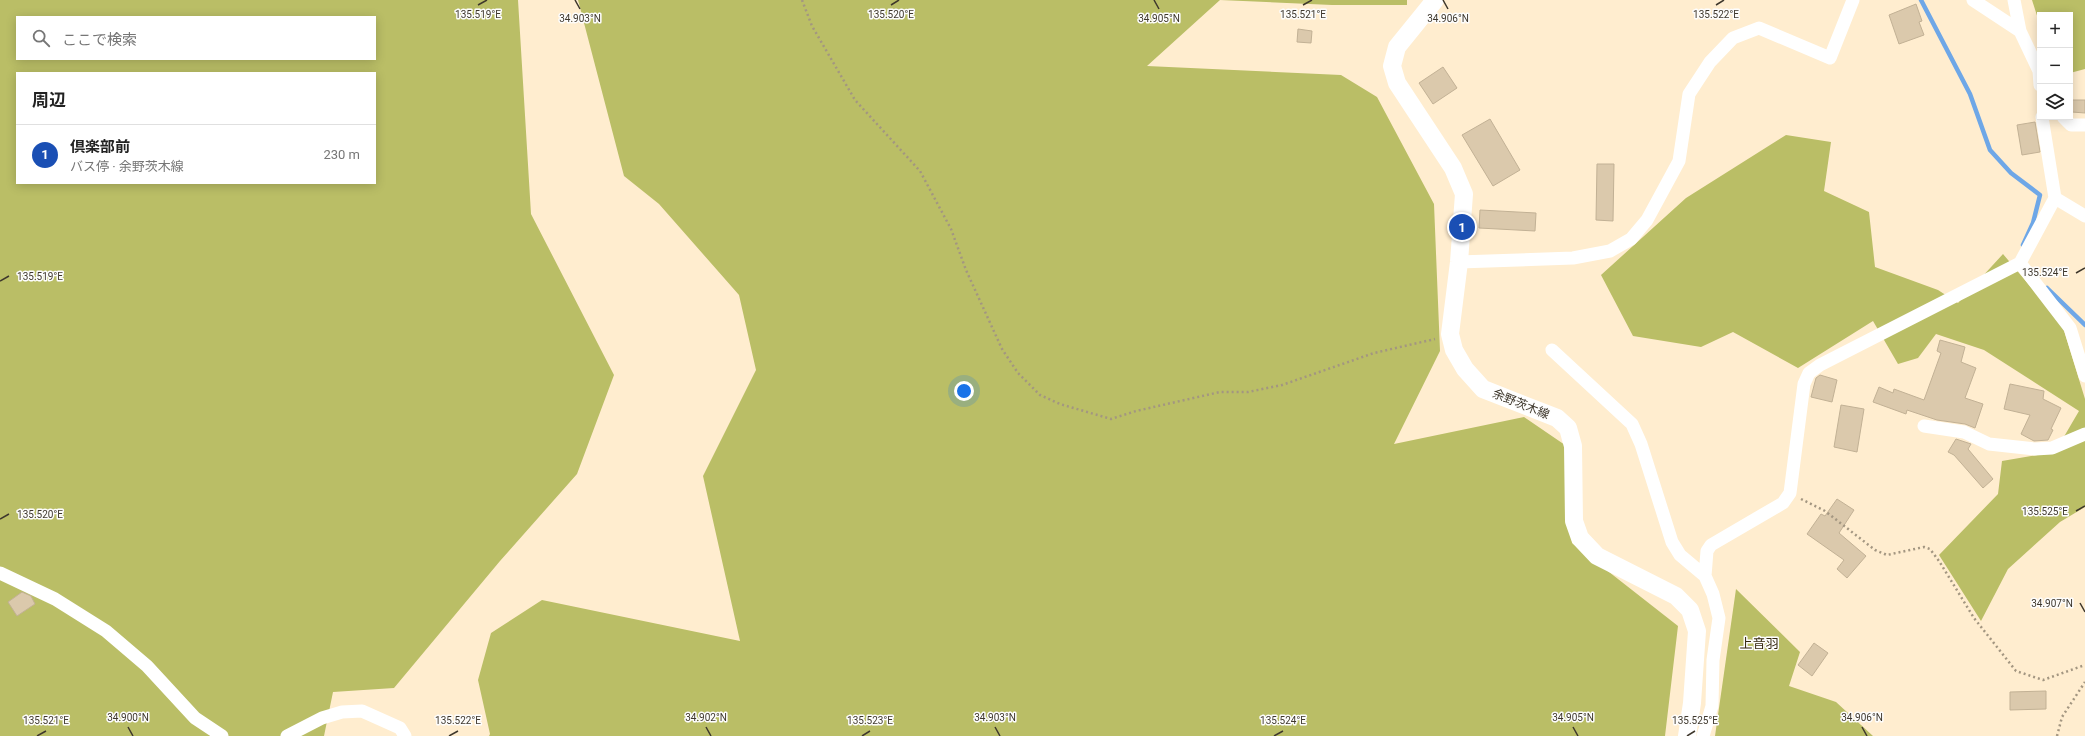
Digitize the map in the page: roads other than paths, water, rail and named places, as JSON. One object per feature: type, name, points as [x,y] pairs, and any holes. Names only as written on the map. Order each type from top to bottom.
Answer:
[{"type":"main road","name":"余野茨木線","points":[[1435,0],[1397,47],[1392,66],[1397,83],[1453,168],[1464,194],[1459,262],[1450,334],[1454,350],[1464,370],[1484,389],[1557,418],[1568,428],[1573,446],[1574,521],[1580,538],[1597,556],[1676,596],[1690,610],[1697,631],[1692,702],[1687,736]]},
{"type":"street","points":[[1459,262],[1573,258],[1610,251],[1631,239],[1648,220],[1679,161],[1689,94],[1710,62],[1733,38],[1759,28],[1830,58],[1853,0]]},
{"type":"street","points":[[1973,0],[2020,31]]},
{"type":"street","points":[[2014,0],[2020,31],[2035,56],[2039,71],[2040,84]]},
{"type":"street","points":[[1705,576],[1707,551],[1711,545],[1783,503],[1790,493],[1804,384],[1809,373],[1820,365],[2020,263],[2055,198],[2042,120]]},
{"type":"street","points":[[2066,120],[2071,125],[2085,126]]},
{"type":"street","points":[[2055,198],[2085,216]]},
{"type":"street","points":[[2020,263],[2070,328],[2085,376]]},
{"type":"street","points":[[1552,350],[1632,424],[1641,444],[1672,542],[1680,555],[1705,576],[1713,594],[1719,618],[1713,660],[1712,706],[1703,736]]},
{"type":"street","points":[[1924,426],[1964,432],[1989,444],[2035,449],[2052,448],[2085,434]]},
{"type":"street","points":[[0,573],[55,599],[106,631],[147,666],[195,718],[222,736]]},
{"type":"street","points":[[287,736],[322,718],[342,712],[362,711],[400,728],[405,736]]},
{"type":"waterway","points":[[1921,0],[1970,94],[1990,150],[2011,173],[2040,195],[2033,223],[2023,245]]},
{"type":"waterway","points":[[2047,288],[2085,325]]},
{"type":"place","name":"倶楽部前","points":[[1462,227]]},
{"type":"district","name":"上音羽","points":[[1759,643]]}]
